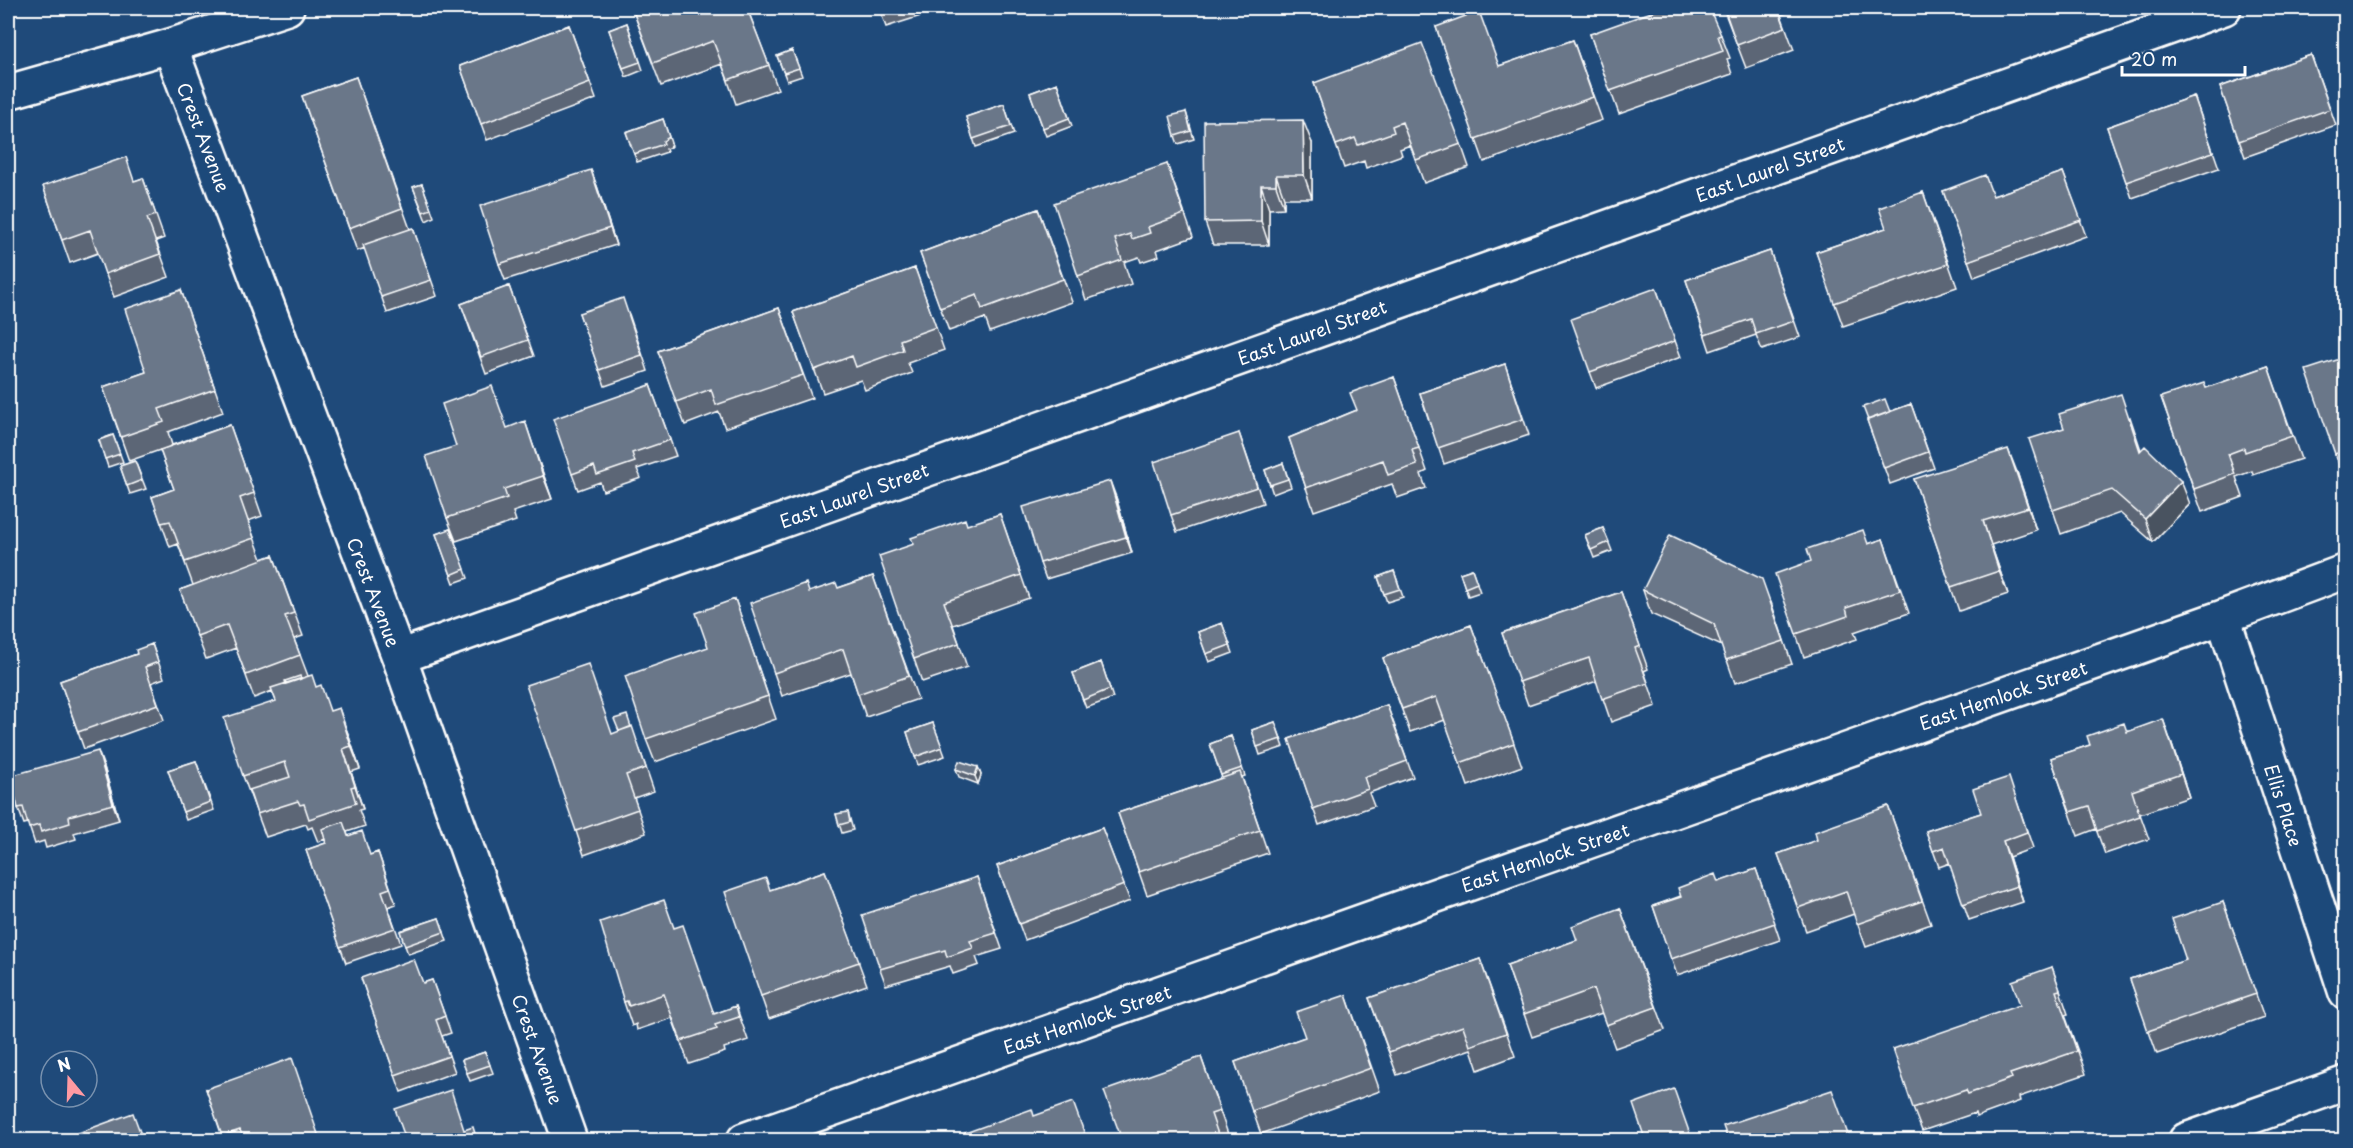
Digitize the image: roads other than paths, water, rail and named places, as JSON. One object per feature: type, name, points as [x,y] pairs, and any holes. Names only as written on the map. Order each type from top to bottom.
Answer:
[{"type":"street","points":[[8,92],[170,46],[286,8]]},
{"type":"street","name":"East Laurel Street","points":[[399,657],[2224,8]]},
{"type":"street","name":"Crest Avenue","points":[[170,46],[399,657],[570,1140]]},
{"type":"street","name":"East Hemlock Street","points":[[744,1140],[2223,617],[2346,571]]},
{"type":"street","name":"Ellis Place","points":[[2223,617],[2346,993]]},
{"type":"street","points":[[2186,1140],[2346,1083]]}]
